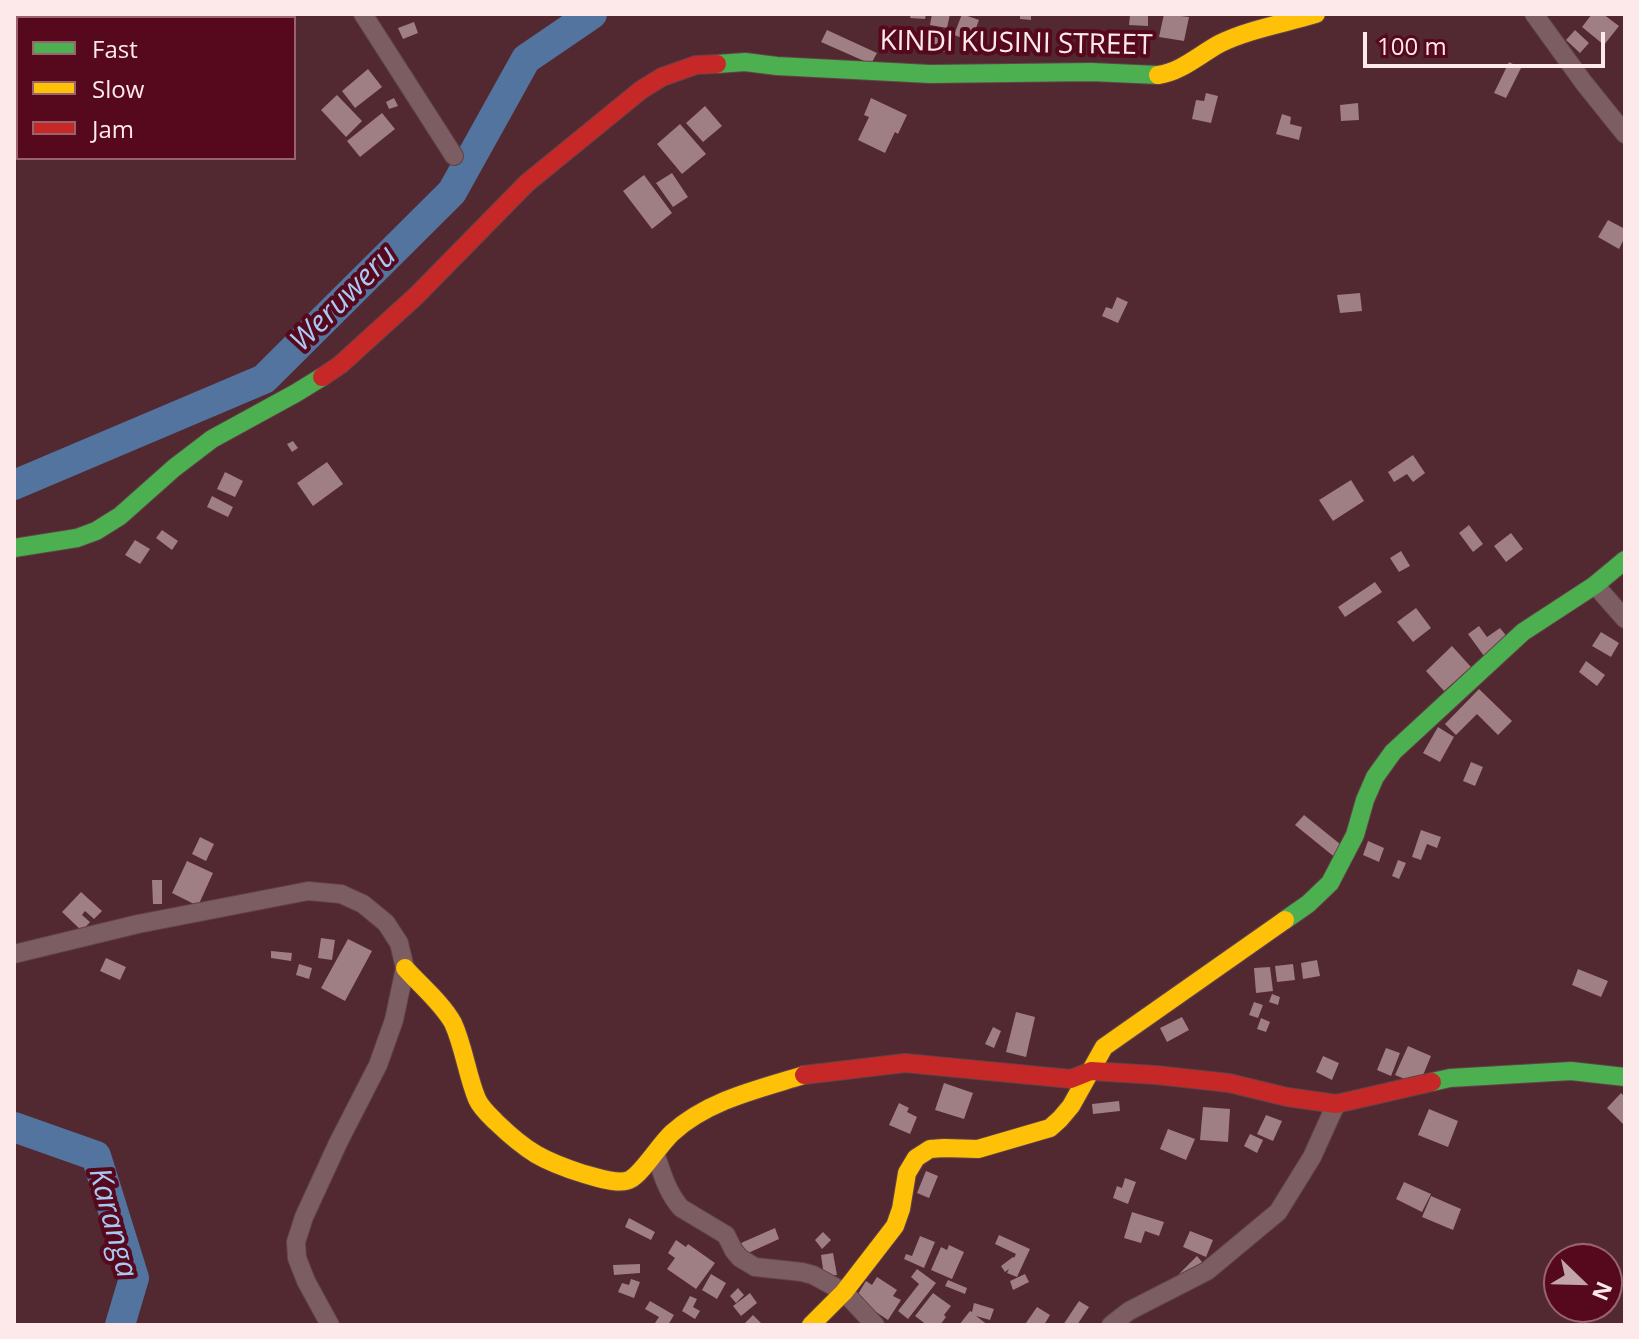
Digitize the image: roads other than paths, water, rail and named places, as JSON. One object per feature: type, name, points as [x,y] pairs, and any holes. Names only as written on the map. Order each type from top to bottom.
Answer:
[{"type":"street","points":[[363,14],[454,156]]},
{"type":"street","name":"KINDI KUSINI STREET","points":[[14,548],[77,538],[96,531],[120,516],[212,439],[340,365],[416,296],[527,183],[641,90],[662,77],[696,65],[745,62],[930,74],[1091,72],[1161,75],[1177,70],[1233,38],[1316,14]]},
{"type":"street","points":[[1534,14],[1625,134]]},
{"type":"street","points":[[811,1325],[844,1292],[899,1218],[906,1176],[916,1158],[936,1146],[961,1151],[985,1149],[1054,1125],[1064,1116],[1104,1047],[1308,904],[1330,883],[1355,835],[1375,777],[1393,752],[1523,632],[1595,585],[1625,560]]},
{"type":"street","points":[[1595,585],[1625,619]]},
{"type":"street","points":[[14,954],[138,924],[308,891],[341,894],[363,904],[386,923],[399,943],[405,968],[394,1020],[378,1065],[338,1143],[296,1242],[297,1258],[306,1281],[330,1325]]},
{"type":"street","points":[[405,968],[453,1024],[478,1102],[488,1114],[520,1145],[553,1164],[622,1182],[632,1179],[671,1134],[697,1114],[742,1094],[811,1073],[905,1063],[1071,1079],[1091,1071],[1156,1075],[1229,1083],[1287,1097],[1336,1104],[1450,1078],[1571,1071],[1625,1077]]},
{"type":"street","points":[[1111,1325],[1129,1311],[1207,1271],[1278,1212],[1312,1157],[1336,1104]]},
{"type":"street","points":[[655,1153],[664,1180],[677,1204],[726,1235],[740,1258],[761,1269],[813,1275],[844,1292],[875,1325]]},
{"type":"waterway","name":"Weruweru","points":[[14,485],[264,379],[452,192],[526,59],[592,14]]},
{"type":"waterway","name":"Karanga","points":[[14,1127],[96,1156],[134,1278],[120,1325]]}]
